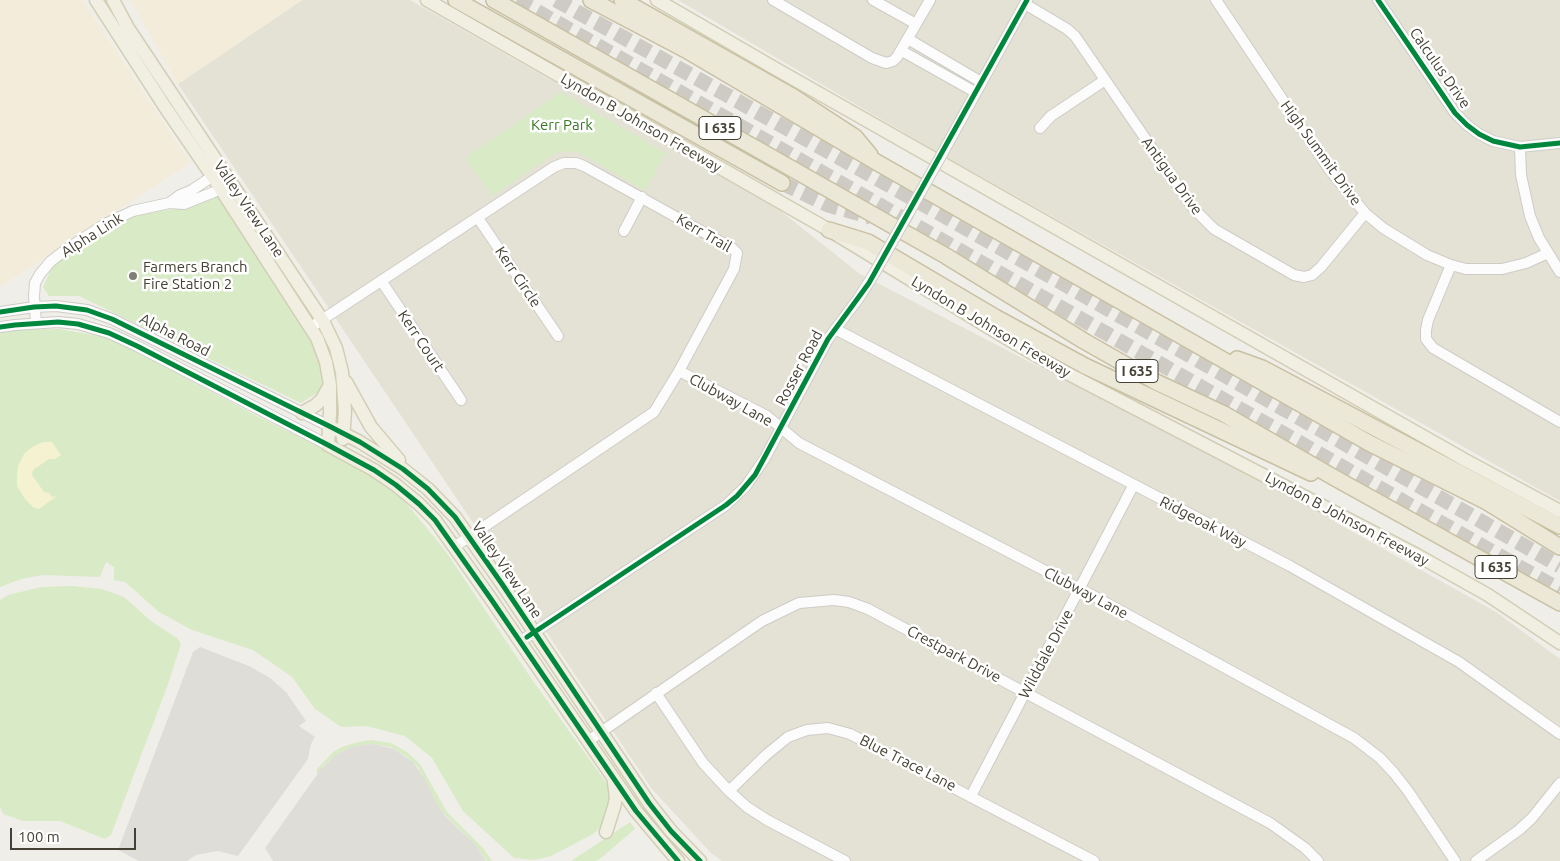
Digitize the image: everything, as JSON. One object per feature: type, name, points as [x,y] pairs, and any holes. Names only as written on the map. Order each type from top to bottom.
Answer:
[{"type":"highway","points":[[456,0],[782,183]]},
{"type":"highway","name":"Lyndon B Johnson Freeway","points":[[494,0],[946,256],[1156,382],[1224,414],[1560,603]]},
{"type":"highway","points":[[591,0],[686,50],[878,163],[1369,443],[1487,502],[1560,547]]},
{"type":"highway","points":[[622,0],[792,96],[855,137],[878,163]]},
{"type":"highway","points":[[829,230],[868,242],[995,317],[1137,392],[1307,473],[1334,477]]},
{"type":"highway","points":[[1196,344],[1262,368],[1560,526]]},
{"type":"main road","name":"Valley View Lane","points":[[96,0],[118,24],[218,173],[318,338],[326,362],[330,384],[328,445],[374,470],[420,504],[435,520],[521,641],[647,826],[678,861]]},
{"type":"main road","name":"Valley View Lane","points":[[113,0],[118,24]]},
{"type":"main road","name":"Lyndon B Johnson Freeway","points":[[428,0],[829,230],[1062,371],[1417,555],[1488,595],[1560,643]]},
{"type":"main road","points":[[657,0],[1465,460],[1560,511]]},
{"type":"main road","name":"Valley View Lane","points":[[225,185],[323,321],[336,348],[342,372],[345,404],[342,452]]},
{"type":"main road","points":[[342,372],[371,427],[413,477]]},
{"type":"main road","points":[[302,412],[316,405],[322,399],[330,384]]},
{"type":"main road","name":"Valley View Lane","points":[[329,426],[382,455],[413,477],[442,502],[469,536],[654,809],[671,831],[700,861]]},
{"type":"main road","points":[[606,832],[616,798],[614,779]]},
{"type":"street","points":[[773,0],[880,61],[886,62],[893,61],[902,51],[930,0]]},
{"type":"street","points":[[873,0],[916,24]]},
{"type":"street","name":"High Summit Drive","points":[[1216,0],[1329,169],[1365,213],[1405,243],[1427,255],[1466,269],[1502,269],[1526,263],[1548,253]]},
{"type":"street","name":"Calculus Drive","points":[[1378,0],[1455,114],[1479,134],[1493,141],[1520,147],[1560,143]]},
{"type":"street","name":"Antigua Drive","points":[[1026,2],[1075,36],[1192,208],[1214,228],[1294,275],[1304,277],[1312,276],[1321,267],[1365,213]]},
{"type":"street","name":"Rosser Road","points":[[521,641],[737,496],[755,475],[835,329],[874,274],[1026,2]]},
{"type":"street","points":[[908,39],[981,82]]},
{"type":"street","points":[[902,51],[975,92]]},
{"type":"street","points":[[1040,128],[1051,116],[1105,80]]},
{"type":"street","points":[[1520,147],[1521,174],[1530,216],[1548,253],[1560,272]]},
{"type":"street","name":"Kerr Trail","points":[[311,327],[323,321],[554,167],[564,163],[576,163],[584,166],[642,197],[738,253],[734,270],[679,371],[659,404],[647,418],[454,547]]},
{"type":"street","name":"Alpha Link","points":[[169,203],[218,173]]},
{"type":"street","name":"Alpha Link","points":[[36,323],[34,288],[40,274],[64,251],[113,220],[133,211],[169,203],[184,204],[225,185]]},
{"type":"street","points":[[624,231],[642,197]]},
{"type":"street","name":"Kerr Circle","points":[[478,218],[558,336]]},
{"type":"street","points":[[1451,265],[1428,320],[1426,339],[1441,354],[1560,422]]},
{"type":"street","name":"Kerr Court","points":[[382,282],[461,400]]},
{"type":"street","name":"Alpha Road","points":[[0,312],[56,306],[77,309],[112,319],[128,325],[329,426]]},
{"type":"street","name":"Alpha Road","points":[[0,327],[58,322],[78,324],[109,333],[138,346],[328,445]]},
{"type":"street","name":"Ridgeoak Way","points":[[835,329],[1133,486],[1290,566],[1479,675],[1560,734]]},
{"type":"street","name":"Clubway Lane","points":[[679,371],[766,416],[799,443],[1080,589],[1354,738],[1380,758],[1394,773],[1455,861]]},
{"type":"street","name":"Wilddale Drive","points":[[971,796],[1133,486]]},
{"type":"street","name":"Crestpark Drive","points":[[588,740],[762,621],[782,610],[799,603],[834,600],[848,602],[868,609],[1270,823],[1305,848],[1318,861]]},
{"type":"street","points":[[656,693],[703,762],[729,792],[766,820],[845,861]]},
{"type":"street","name":"Blue Trace Lane","points":[[729,792],[766,755],[788,737],[808,730],[828,728],[850,734],[1094,861]]},
{"type":"street","points":[[1476,861],[1519,830],[1532,818],[1560,783]]},
{"type":"shaded area","points":[[0,0],[82,0],[190,163],[0,287]]},
{"type":"shaded area","points":[[130,0],[302,0],[178,84]]},
{"type":"shaded area","name":"Kerr Park","points":[[302,0],[410,0],[778,209],[860,274],[1303,504],[1496,612],[1560,659],[1560,861],[722,861],[711,853],[652,789],[178,84]]},
{"type":"shaded area","points":[[678,0],[1560,0],[1560,501],[932,149]]},
{"type":"shaded area","points":[[200,647],[249,666],[270,678],[286,692],[306,721],[299,726],[315,737],[311,744],[308,759],[238,856],[218,851],[196,855],[187,861],[139,861],[118,850],[193,652]]},
{"type":"shaded area","points":[[374,744],[394,749],[413,762],[446,817],[475,844],[486,861],[273,861],[265,848],[321,769],[337,754],[354,746]]},
{"type":"green space","name":"Kerr Park","points":[[561,92],[666,153],[645,191],[580,153],[567,151],[554,154],[492,196],[465,158]]},
{"type":"green space","points":[[217,194],[313,340],[322,364],[322,390],[301,403],[79,296],[49,296],[43,287],[53,265],[92,237],[138,213],[186,208]]},
{"type":"green space","points":[[59,329],[111,338],[253,414],[340,457],[396,491],[444,549],[533,681],[608,785],[613,811],[595,833],[551,856],[534,860],[514,858],[463,811],[432,758],[405,736],[366,726],[341,727],[315,709],[292,677],[253,650],[192,630],[159,612],[125,582],[114,580],[114,567],[106,562],[100,577],[43,575],[21,579],[0,587],[0,333],[9,330]]},
{"type":"green space","points":[[72,586],[102,589],[124,597],[151,621],[177,638],[181,644],[167,687],[111,835],[105,839],[60,821],[23,821],[3,814],[0,807],[0,600],[8,595],[41,587]]},
{"type":"green space","points":[[371,740],[391,743],[407,752],[420,764],[447,812],[483,848],[492,861],[487,861],[471,840],[446,816],[434,800],[418,767],[406,756],[390,747],[373,744],[356,746],[339,753],[323,766],[319,777],[317,769],[333,752],[342,747]]},
{"type":"green space","points":[[630,822],[635,829],[601,858],[596,861],[571,861]]},
{"type":"sand","points":[[43,442],[52,442],[61,455],[55,459],[49,459],[33,470],[32,475],[44,492],[49,493],[52,497],[57,496],[39,509],[33,507],[25,499],[17,486],[17,477],[18,466],[24,454],[32,447]]},
{"type":"tunnel","points":[[517,0],[1560,590]]},
{"type":"tunnel","points":[[556,0],[946,217],[1560,566]]},
{"type":"tunnel","points":[[782,183],[828,205],[871,217]]},
{"type":"cycle path","points":[[527,637],[726,505],[737,496],[755,475],[828,339],[869,283],[1027,0]]},
{"type":"cycle path","points":[[1378,0],[1455,113],[1467,125],[1493,141],[1520,147],[1560,143]]},
{"type":"cycle path","points":[[0,312],[56,306],[87,310],[112,319],[329,426],[360,442],[403,469],[428,489],[455,517],[649,803],[671,831],[700,861]]},
{"type":"cycle path","points":[[0,327],[58,322],[78,324],[109,333],[328,445],[374,470],[396,485],[435,520],[636,811],[678,861]]},
{"type":"place","name":"Farmers Branch Fire Station 2","points":[[133,276]]}]
